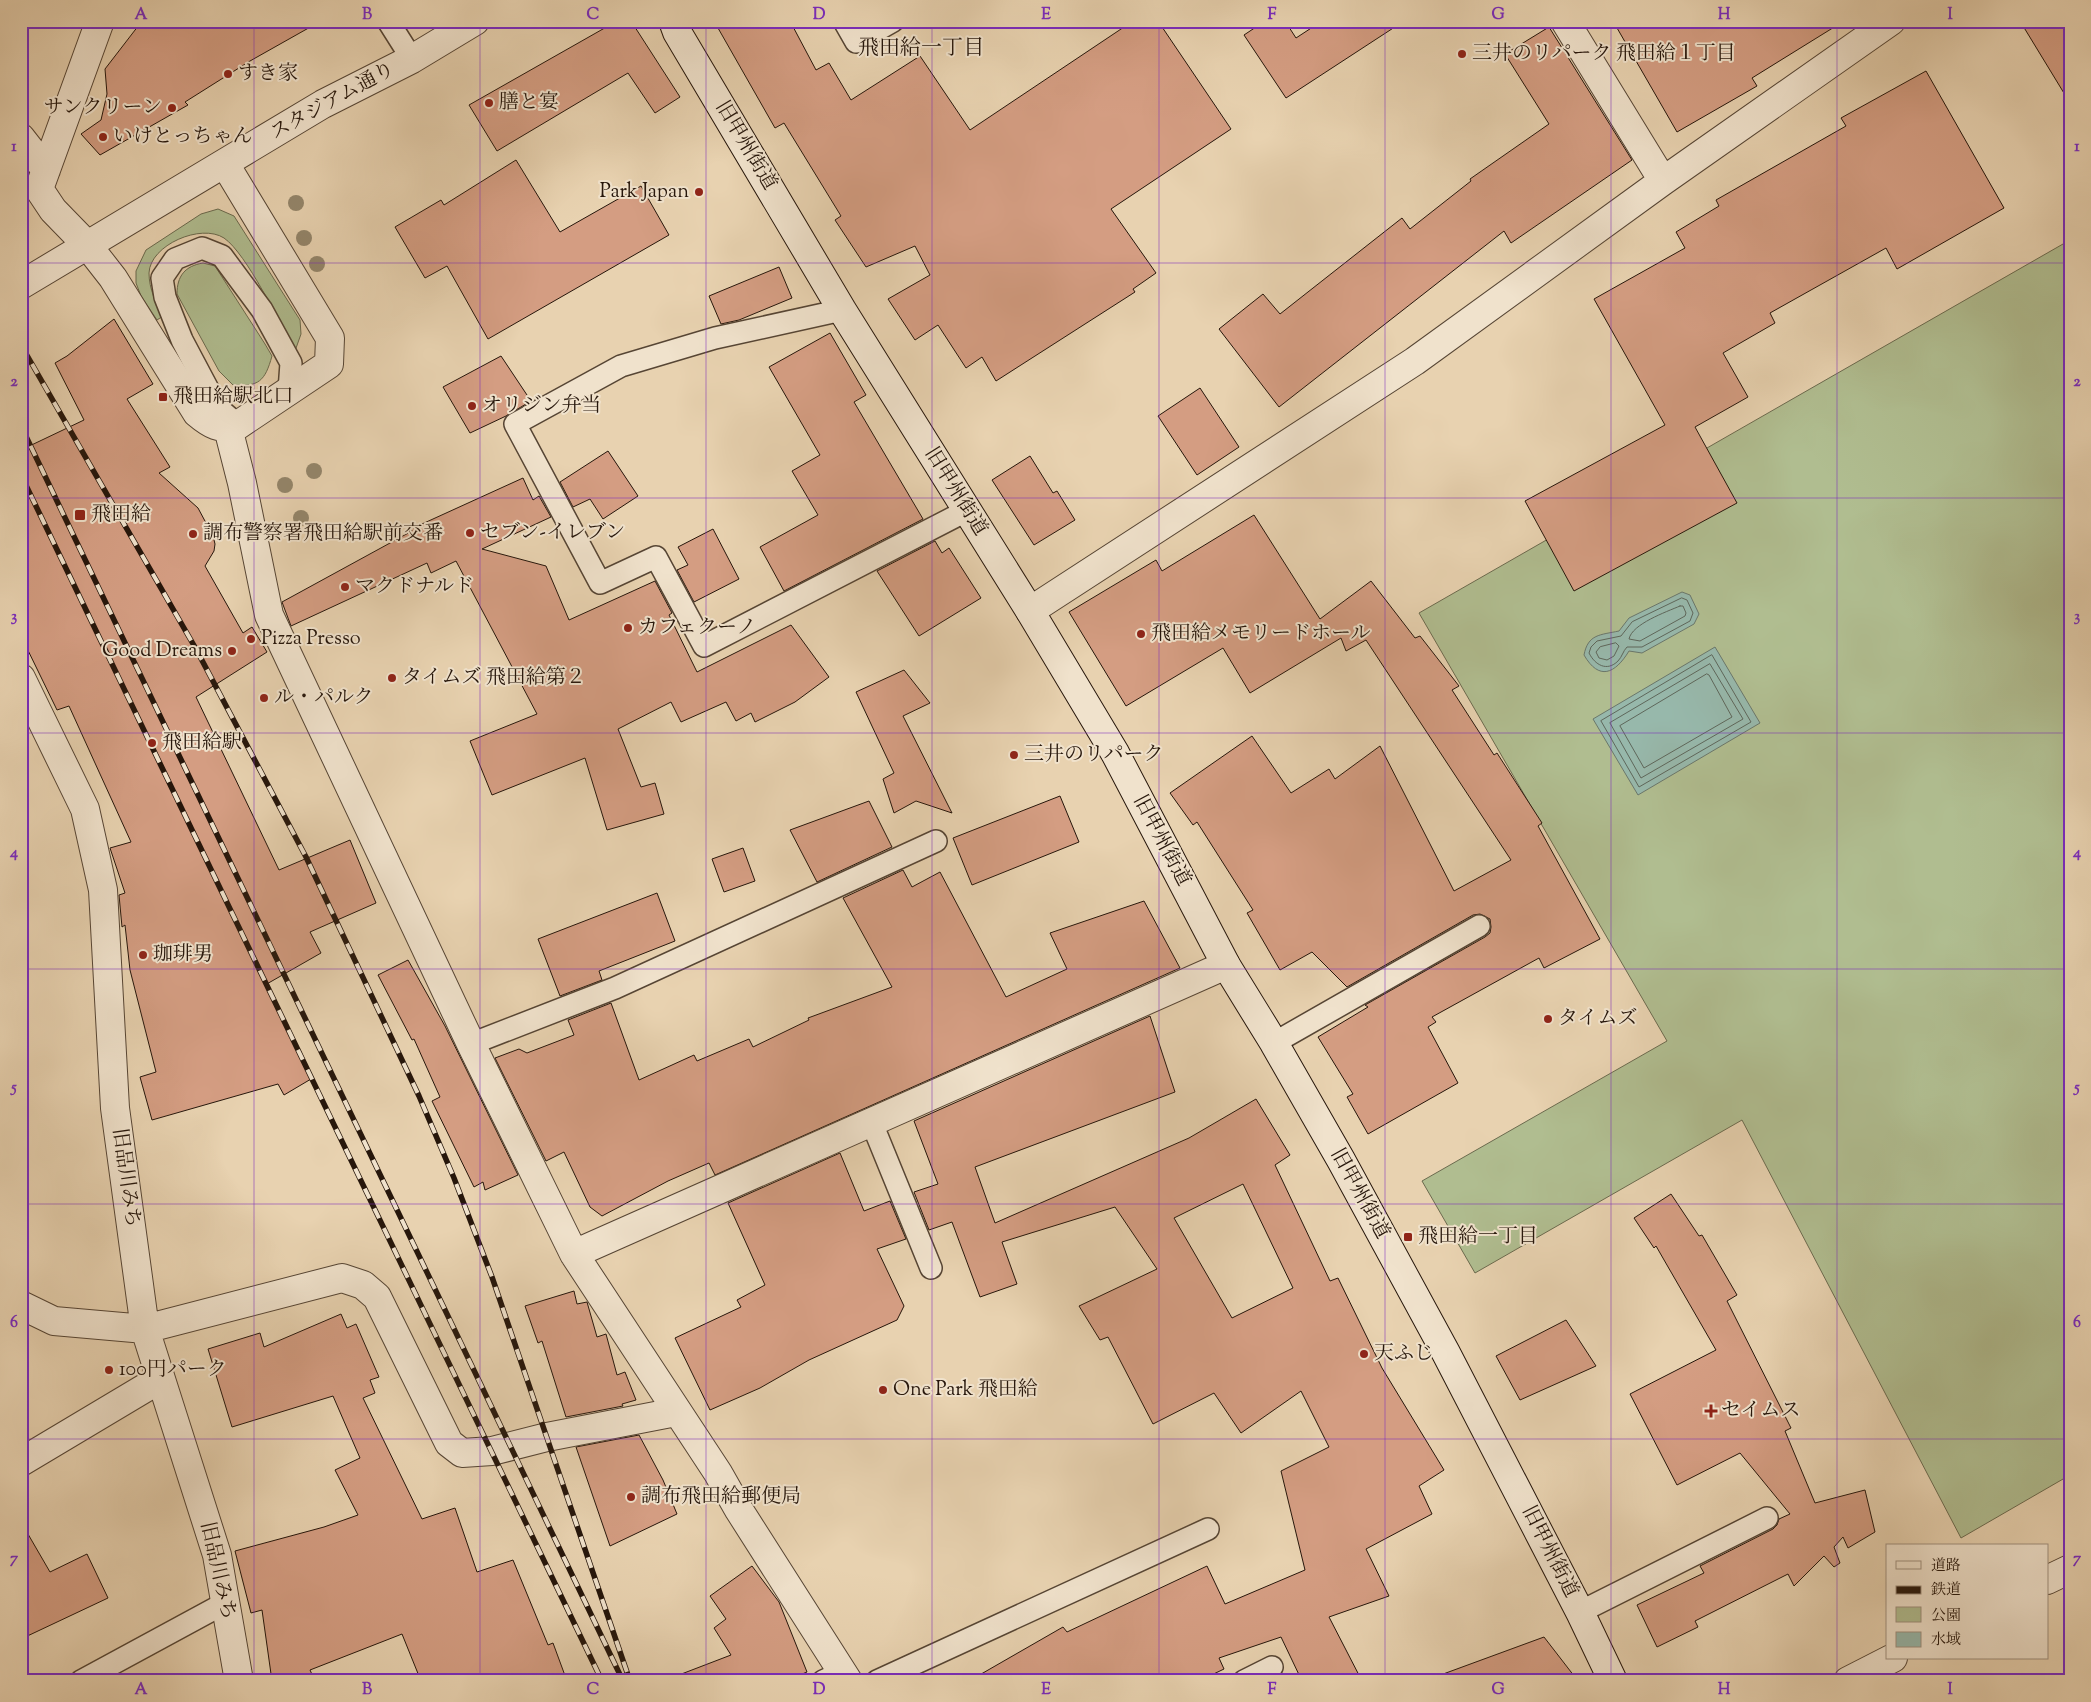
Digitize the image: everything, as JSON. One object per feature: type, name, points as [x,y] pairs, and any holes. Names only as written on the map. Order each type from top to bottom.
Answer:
[{"type":"street","points":[[100,21],[39,189],[53,210],[88,246],[113,278],[196,413],[211,425],[233,426],[329,364],[330,338],[225,164]]},
{"type":"street","name":"スタジアム通り","points":[[30,281],[323,104],[412,59],[474,21]]},
{"type":"street","name":"旧甲州街道","points":[[672,21],[842,310],[1030,611],[1115,753],[1226,965],[1274,1042],[1446,1352],[1580,1612],[1613,1681]]},
{"type":"street","points":[[1565,21],[1662,181]]},
{"type":"street","points":[[1030,611],[1415,361],[1662,181],[1891,21]]},
{"type":"street","points":[[21,138],[46,170]]},
{"type":"street","points":[[233,426],[242,483],[269,615],[470,1044],[574,1254],[676,1412],[718,1473],[838,1678]]},
{"type":"street","name":"旧品川みち","points":[[21,678],[85,809],[103,890],[115,1108],[145,1329],[217,1555],[239,1681]]},
{"type":"street","points":[[574,1254],[1226,965]]},
{"type":"street","points":[[21,1306],[54,1321],[145,1329],[342,1278],[364,1285],[377,1297],[449,1443],[462,1453],[492,1451],[547,1437],[676,1412]]},
{"type":"street","points":[[21,1462],[160,1378]]},
{"type":"street","points":[[2048,1580],[2070,1569]]},
{"type":"street","points":[[1848,1681],[1889,1660]]},
{"type":"lane","points":[[388,21],[412,59]]},
{"type":"lane","points":[[844,21],[856,42],[893,21]]},
{"type":"lane","points":[[233,426],[218,408],[182,340],[165,296],[162,278],[175,259],[202,248],[222,256],[262,310],[291,362],[289,391]]},
{"type":"lane","points":[[842,310],[715,338],[621,366],[515,424],[600,583],[656,557],[704,646],[966,511]]},
{"type":"lane","points":[[470,1044],[616,988],[936,841]]},
{"type":"lane","points":[[1274,1042],[1479,926]]},
{"type":"lane","points":[[871,1121],[931,1268]]},
{"type":"lane","points":[[1580,1612],[1767,1518]]},
{"type":"lane","points":[[877,1681],[1208,1529]]},
{"type":"lane","points":[[81,1681],[225,1603]]},
{"type":"lane","points":[[1244,1681],[1272,1666]]},
{"type":"green space","points":[[218,209],[234,216],[300,320],[301,334],[295,351],[243,259],[224,238],[214,234],[203,233],[178,239],[158,254],[152,263],[149,273],[150,285],[155,301],[163,316],[157,320],[141,296],[136,283],[136,271],[146,250],[201,214]]},
{"type":"green space","points":[[2063,244],[2070,256],[2070,1475],[1961,1538],[1742,1120],[1475,1273],[1422,1181],[1667,1041],[1419,613]]},
{"type":"green space","points":[[203,263],[215,266],[272,356],[267,371],[260,381],[249,385],[233,385],[219,371],[177,294],[180,277],[183,273],[197,264]]},
{"type":"water","points":[[1682,592],[1690,595],[1699,614],[1694,624],[1642,653],[1629,651],[1618,665],[1607,671],[1595,669],[1584,655],[1588,643],[1592,639],[1619,631],[1629,618]]},
{"type":"water","points":[[1715,647],[1760,723],[1638,795],[1593,719]]},
{"type":"building","points":[[142,21],[321,21],[250,61],[185,102],[188,105],[100,155],[81,134],[101,120],[107,94],[105,69]]},
{"type":"building","points":[[617,21],[631,21],[680,97],[655,113],[628,73],[497,151],[469,105]]},
{"type":"building","points":[[714,21],[790,21],[816,70],[829,63],[851,100],[920,56],[970,130],[1133,21],[1158,21],[1231,129],[1111,209],[1156,273],[1133,289],[1135,292],[996,381],[982,357],[966,368],[938,325],[915,340],[888,299],[930,275],[915,246],[866,267],[835,220],[841,216],[784,123],[775,128]]},
{"type":"building","points":[[1265,21],[1285,21],[1296,38],[1322,21],[1404,21],[1286,98],[1244,35]]},
{"type":"building","points":[[1613,21],[1844,21],[1752,78],[1757,86],[1677,132]]},
{"type":"building","points":[[2020,21],[2070,21],[2070,103]]},
{"type":"building","points":[[1549,27],[1632,160],[1511,243],[1504,231],[1279,407],[1219,329],[1263,294],[1280,314],[1402,218],[1410,229],[1471,181],[1470,179],[1549,124],[1505,54]]},
{"type":"building","points":[[1926,71],[2004,208],[1897,269],[1886,248],[1770,313],[1775,323],[1723,353],[1748,397],[1695,427],[1737,503],[1574,591],[1525,501],[1665,425],[1594,299],[1685,248],[1676,232],[1719,206],[1716,200],[1846,126],[1841,118]]},
{"type":"building","points":[[516,160],[560,232],[641,186],[669,235],[488,339],[447,266],[425,278],[395,227],[441,200],[444,205]]},
{"type":"building","points":[[779,267],[792,298],[739,320],[721,324],[709,296]]},
{"type":"building","name":"飛田給駅","points":[[114,319],[153,384],[127,399],[170,467],[159,473],[198,508],[213,536],[215,544],[214,551],[205,566],[243,633],[252,627],[267,652],[196,697],[279,870],[350,840],[376,903],[310,932],[321,953],[265,985],[311,1079],[284,1095],[278,1084],[152,1120],[140,1077],[156,1072],[130,970],[125,925],[122,927],[119,895],[125,893],[110,848],[131,842],[69,706],[57,710],[21,636],[21,450],[84,420],[55,363],[67,356]]},
{"type":"building","points":[[830,333],[866,395],[854,402],[923,519],[784,591],[760,547],[818,515],[792,471],[820,455],[769,367]]},
{"type":"building","points":[[501,356],[531,401],[506,416],[470,433],[443,387]]},
{"type":"building","points":[[1200,388],[1239,447],[1197,475],[1158,416]]},
{"type":"building","points":[[608,451],[638,496],[603,519],[590,499],[573,507],[560,482]]},
{"type":"building","points":[[1030,456],[1053,493],[1057,491],[1075,520],[1034,545],[992,480]]},
{"type":"building","points":[[523,478],[533,500],[539,496],[551,517],[482,549],[546,566],[569,620],[655,581],[672,613],[669,615],[697,672],[791,625],[829,677],[795,702],[755,722],[751,713],[736,721],[726,702],[681,722],[671,702],[618,729],[641,787],[655,783],[664,814],[607,830],[585,758],[492,795],[470,741],[537,714],[456,561],[431,573],[427,563],[291,626],[282,602],[412,531],[411,529]]},
{"type":"building","points":[[1254,515],[1320,619],[1371,581],[1415,638],[1420,636],[1459,686],[1452,690],[1494,755],[1497,753],[1542,823],[1538,826],[1600,939],[1544,968],[1539,958],[1432,1017],[1436,1022],[1428,1027],[1458,1083],[1368,1134],[1347,1097],[1353,1094],[1318,1037],[1368,1007],[1365,1005],[1485,937],[1490,933],[1490,919],[1480,914],[1473,915],[1347,987],[1312,952],[1280,970],[1247,913],[1253,910],[1197,822],[1193,825],[1170,793],[1252,736],[1291,793],[1329,769],[1335,779],[1380,746],[1454,891],[1511,860],[1366,640],[1346,651],[1341,638],[1250,693],[1223,648],[1126,706],[1069,612],[1156,560],[1162,571]]},
{"type":"building","points":[[713,529],[739,579],[694,602],[677,570],[688,565],[678,547]]},
{"type":"building","points":[[935,541],[942,553],[949,548],[981,598],[919,636],[877,571]]},
{"type":"building","points":[[904,670],[930,703],[903,716],[952,813],[916,801],[894,813],[883,779],[894,773],[856,692]]},
{"type":"building","points":[[1060,796],[1079,842],[972,885],[953,838]]},
{"type":"building","points":[[869,801],[892,847],[817,882],[790,830]]},
{"type":"building","points":[[743,848],[755,881],[724,892],[712,859]]},
{"type":"building","points":[[903,870],[912,887],[940,872],[1006,997],[1067,969],[1050,933],[1144,901],[1180,968],[715,1175],[709,1163],[668,1181],[602,1216],[590,1207],[564,1152],[546,1161],[495,1058],[519,1049],[527,1053],[574,1035],[568,1020],[611,1003],[639,1080],[694,1055],[697,1061],[749,1039],[753,1047],[809,1020],[808,1018],[892,987],[843,898]]},
{"type":"building","points":[[657,893],[675,941],[599,971],[602,980],[560,996],[538,939]]},
{"type":"building","points":[[408,960],[445,1026],[518,1175],[485,1190],[483,1182],[474,1187],[432,1101],[440,1097],[414,1039],[412,1040],[378,975]]},
{"type":"building","points":[[1150,1016],[1175,1092],[975,1167],[995,1223],[1189,1138],[1256,1099],[1290,1155],[1275,1165],[1330,1281],[1338,1278],[1382,1368],[1444,1470],[1419,1486],[1432,1514],[1366,1549],[1389,1596],[1329,1617],[1362,1681],[1302,1681],[1281,1637],[1219,1658],[1224,1669],[1199,1681],[969,1681],[1063,1627],[1067,1632],[1207,1566],[1225,1604],[1305,1570],[1281,1471],[1329,1447],[1301,1391],[1241,1433],[1214,1393],[1153,1424],[1108,1337],[1100,1340],[1079,1306],[1157,1269],[1115,1207],[1002,1242],[1017,1284],[980,1297],[952,1222],[929,1230],[914,1192],[938,1184],[914,1121]],"holes":[[[1243,1184],[1293,1288],[1232,1318],[1174,1218]]]},
{"type":"building","points":[[840,1153],[864,1211],[890,1201],[906,1239],[877,1249],[904,1306],[897,1320],[809,1360],[760,1388],[710,1410],[675,1338],[741,1307],[737,1300],[765,1285],[728,1203]]},
{"type":"building","points":[[1671,1194],[1699,1236],[1702,1235],[1737,1295],[1727,1301],[1791,1428],[1785,1431],[1815,1503],[1865,1490],[1875,1532],[1848,1548],[1843,1537],[1834,1547],[1840,1563],[1834,1567],[1824,1556],[1794,1586],[1788,1574],[1695,1621],[1698,1627],[1657,1647],[1637,1605],[1704,1573],[1700,1566],[1773,1529],[1779,1519],[1790,1514],[1740,1453],[1677,1485],[1630,1394],[1716,1350],[1656,1246],[1654,1248],[1634,1218]]},
{"type":"building","points":[[574,1291],[577,1304],[587,1302],[597,1337],[606,1334],[617,1375],[625,1372],[636,1400],[622,1404],[623,1406],[566,1417],[542,1341],[538,1343],[525,1306]]},
{"type":"building","points":[[341,1314],[347,1328],[356,1324],[379,1377],[370,1380],[375,1393],[363,1398],[422,1519],[455,1508],[477,1572],[513,1560],[548,1645],[553,1643],[567,1681],[421,1681],[402,1634],[310,1670],[315,1681],[272,1681],[262,1610],[251,1613],[235,1551],[324,1527],[358,1515],[335,1470],[360,1458],[333,1396],[232,1427],[208,1349],[260,1333],[264,1347]]},
{"type":"building","points":[[1566,1320],[1596,1366],[1520,1400],[1496,1356]]},
{"type":"building","name":"調布飛田給郵便局","points":[[639,1435],[663,1480],[677,1514],[610,1546],[576,1447]]},
{"type":"building","points":[[21,1522],[50,1572],[87,1554],[108,1598],[21,1639]]},
{"type":"building","points":[[752,1566],[779,1602],[807,1672],[785,1681],[671,1681],[671,1678],[731,1655],[714,1628],[726,1619],[710,1596]]},
{"type":"building","points":[[1544,1637],[1578,1681],[1435,1681],[1435,1677]]},
{"type":"railway","points":[[21,345],[196,649],[306,857],[419,1096],[454,1178],[492,1277],[630,1681]]},
{"type":"railway","points":[[21,426],[623,1681]]},
{"type":"railway","points":[[21,475],[602,1681]]},
{"type":"place","name":"三井のリパーク 飛田給１丁目","points":[[1462,54]]},
{"type":"place","name":"すき家","points":[[228,74]]},
{"type":"place","name":"膳と宴","points":[[489,103]]},
{"type":"place","name":"サンクリーン","points":[[172,108]]},
{"type":"place","name":"いけとっちゃん","points":[[103,137]]},
{"type":"place","name":"Park Japan","points":[[699,192]]},
{"type":"place","name":"飛田給駅北口","points":[[163,397]]},
{"type":"place","name":"オリジン弁当","points":[[472,406]]},
{"type":"place","name":"飛田給","points":[[80,515]]},
{"type":"place","name":"セブン-イレブン","points":[[470,533]]},
{"type":"place","name":"調布警察署飛田給駅前交番","points":[[193,534]]},
{"type":"place","name":"マクドナルド","points":[[345,587]]},
{"type":"place","name":"カフェクーノ","points":[[628,628]]},
{"type":"place","name":"飛田給メモリードホール","points":[[1141,634]]},
{"type":"place","name":"Pizza Presso","points":[[251,639]]},
{"type":"place","name":"Good Dreams","points":[[232,651]]},
{"type":"place","name":"タイムズ 飛田給第２","points":[[392,678]]},
{"type":"place","name":"ル・パルク","points":[[264,698]]},
{"type":"place","name":"飛田給駅","points":[[152,743]]},
{"type":"place","name":"三井のリパーク","points":[[1014,755]]},
{"type":"place","name":"珈琲男","points":[[143,955]]},
{"type":"place","name":"タイムズ","points":[[1548,1019]]},
{"type":"place","name":"飛田給一丁目","points":[[1408,1237]]},
{"type":"place","name":"天ふじ","points":[[1364,1354]]},
{"type":"place","name":"100円パーク","points":[[109,1370]]},
{"type":"place","name":"One Park 飛田給","points":[[883,1390]]},
{"type":"place","name":"セイムス","points":[[1711,1411]]},
{"type":"place","name":"調布飛田給郵便局","points":[[631,1497]]},
{"type":"district","name":"飛田給一丁目","points":[[921,49]]}]
